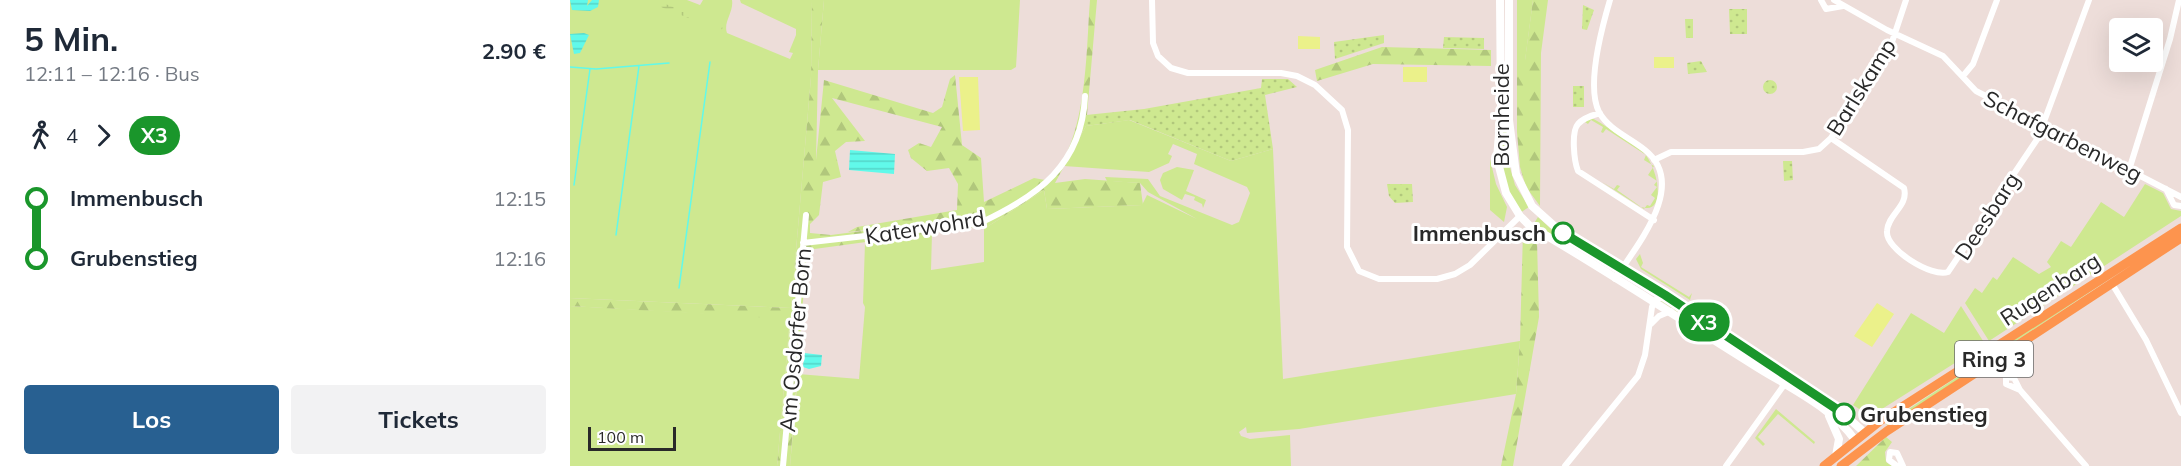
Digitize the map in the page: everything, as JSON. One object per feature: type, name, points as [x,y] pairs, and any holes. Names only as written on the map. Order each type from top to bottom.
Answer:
[{"type":"main road","name":"Rugenbarg","points":[[1824,466],[1861,438],[2181,228]]},
{"type":"main road","name":"Rugenbarg","points":[[1841,466],[1875,439],[2181,238]]},
{"type":"main road","points":[[1851,457],[1861,438],[1875,439]]},
{"type":"street","points":[[1152,0],[1153,43],[1158,56],[1171,68],[1188,73],[1281,73],[1297,76],[1315,85],[1342,110],[1348,130],[1347,247],[1359,271],[1379,279],[1437,279],[1455,274],[1470,265],[1520,216]]},
{"type":"street","name":"Bornheide","points":[[1500,0],[1501,108],[1497,155],[1501,179],[1520,216],[1527,224],[1615,279],[1787,382],[1837,408],[1861,438]]},
{"type":"street","name":"Bornheide","points":[[1509,0],[1508,110],[1514,155],[1520,186],[1538,213],[1561,232],[1665,295],[1861,438]]},
{"type":"street","points":[[1610,0],[1596,56],[1596,102],[1600,113],[1609,125],[1646,151],[1654,160],[1661,182],[1659,207],[1654,220],[1615,279]]},
{"type":"street","name":"Schafgarbenweg","points":[[1821,0],[1826,9],[1843,6]]},
{"type":"street","name":"Schafgarbenweg","points":[[1834,0],[1895,34],[1943,56],[1976,91],[2181,197]]},
{"type":"street","name":"Barlskamp","points":[[1654,160],[1671,152],[1808,152],[1819,148],[1831,138],[1891,45],[1906,0]]},
{"type":"street","points":[[1963,76],[1973,64],[1997,0]]},
{"type":"street","points":[[2043,126],[2089,0]]},
{"type":"street","points":[[2129,170],[2167,50],[2180,0]]},
{"type":"street","name":"Katerwohrd","points":[[803,243],[980,223],[999,214],[1055,176],[1073,146],[1083,120],[1085,96]]},
{"type":"street","points":[[1600,113],[1576,126],[1575,155],[1578,171],[1654,220]]},
{"type":"street","name":"Deesbarg","points":[[1831,138],[1902,185],[1904,199],[1888,225],[1888,241],[1894,248],[1928,270],[1940,274],[1954,267],[2038,138],[2043,126]]},
{"type":"street","points":[[1497,155],[1507,150],[1514,155]]},
{"type":"street","name":"Schafgarbenweg","points":[[2165,189],[2174,205],[2181,206]]},
{"type":"street","name":"Am Osdorfer Born","points":[[783,466],[806,215]]},
{"type":"street","points":[[2113,281],[2114,288],[2146,340],[2181,413]]},
{"type":"street","points":[[1565,466],[1638,376],[1654,301],[1665,295]]},
{"type":"street","points":[[1650,324],[1659,316],[1671,311]]},
{"type":"street","points":[[1726,466],[1787,382]]},
{"type":"street","points":[[2020,390],[2086,466]]},
{"type":"street","points":[[1828,414],[1839,439],[1836,456]]},
{"type":"street","points":[[1897,466],[1889,457],[1893,452],[1898,453],[1903,466]]},
{"type":"green space","points":[[570,0],[687,0],[700,5],[703,0],[732,0],[732,9],[726,25],[727,33],[790,59],[793,53],[789,52],[796,29],[741,3],[740,0],[812,0],[811,77],[791,308],[570,298]]},
{"type":"green space","points":[[812,0],[824,0],[818,70],[816,160],[824,80],[933,113],[942,107],[950,79],[955,75],[962,145],[981,158],[984,202],[1034,178],[1045,180],[1059,166],[1070,146],[1077,123],[1085,70],[1090,0],[1097,0],[1086,126],[1055,183],[1085,179],[1140,183],[1143,205],[1047,209],[1044,190],[984,229],[984,226],[807,250],[790,466],[777,466],[790,319],[570,306],[570,298],[791,308],[811,77]],"holes":[[[832,98],[942,127],[931,147],[919,143],[908,150],[911,158],[927,171],[949,168],[958,184],[957,210],[857,227],[848,232],[885,228],[831,235],[810,233],[810,224],[819,215],[823,182],[841,177],[835,151],[846,142],[865,141]]]},
{"type":"green space","points":[[824,0],[1020,0],[1016,67],[1011,70],[818,70]]},
{"type":"green space","points":[[1517,0],[1533,0],[1525,61],[1517,61]]},
{"type":"green space","points":[[1533,0],[1548,0],[1541,53],[1540,206],[1526,187],[1520,167],[1517,132],[1517,61],[1525,60]]},
{"type":"green space","points":[[658,1],[723,27],[721,31],[656,5]]},
{"type":"green space","points":[[1583,5],[1594,10],[1587,30],[1582,29]]},
{"type":"green space","points":[[1729,9],[1747,9],[1747,34],[1730,34]]},
{"type":"green space","points":[[1685,19],[1693,19],[1693,38],[1686,38]]},
{"type":"green space","points":[[1384,35],[1384,43],[1335,59],[1334,42]]},
{"type":"green space","points":[[1298,36],[1320,37],[1320,49],[1298,49]]},
{"type":"green space","points":[[1444,37],[1484,38],[1484,49],[1443,48]]},
{"type":"green space","points":[[1382,47],[1491,50],[1491,66],[1373,64],[1317,81],[1315,70]]},
{"type":"green space","points":[[1654,57],[1674,57],[1674,68],[1654,68]]},
{"type":"green space","points":[[1701,61],[1707,72],[1688,74],[1687,63]]},
{"type":"green space","points":[[1503,65],[1507,65],[1511,148],[1499,149]]},
{"type":"green space","points":[[1403,67],[1427,67],[1427,82],[1403,82]]},
{"type":"green space","points":[[959,77],[978,77],[980,130],[963,131]]},
{"type":"green space","points":[[1262,79],[1288,79],[1297,87],[1265,95],[1273,149],[1231,161],[1130,120],[1086,126],[1086,115],[1144,109],[1261,88]]},
{"type":"green space","points":[[1770,80],[1775,82],[1777,87],[1775,92],[1770,94],[1765,92],[1763,87],[1765,82]]},
{"type":"green space","points":[[1573,86],[1584,86],[1584,107],[1573,107]]},
{"type":"green space","points":[[1591,118],[1644,154],[1606,129],[1603,133],[1601,132],[1603,127],[1591,120],[1588,124],[1585,122]]},
{"type":"green space","points":[[1129,120],[1231,161],[1273,149],[1283,379],[1520,341],[1516,394],[1299,429],[1247,433],[1246,427],[1239,432],[1241,436],[1250,439],[1290,435],[1291,466],[790,466],[798,374],[859,379],[865,307],[863,303],[865,243],[932,233],[931,270],[984,262],[984,229],[1044,190],[1047,209],[1142,205],[1147,195],[1197,219],[1148,192],[1140,183],[1107,181],[1105,177],[1148,179],[1160,196],[1232,225],[1239,222],[1250,193],[1247,187],[1194,164],[1197,154],[1173,144],[1168,154],[1172,156],[1169,163],[1149,172],[1064,166],[1086,126]]},
{"type":"green space","points":[[1507,157],[1515,185],[1529,207],[1520,213],[1508,189],[1503,172],[1503,158]]},
{"type":"green space","points":[[1490,159],[1496,184],[1507,207],[1504,222],[1490,210]]},
{"type":"green space","points":[[1783,161],[1792,161],[1793,180],[1784,181]]},
{"type":"green space","points":[[1177,167],[1194,170],[1186,191],[1206,200],[1203,208],[1202,204],[1194,200],[1195,197],[1185,194],[1182,200],[1163,189],[1160,180],[1163,173]]},
{"type":"green space","points":[[1653,168],[1656,178],[1657,181],[1648,175]]},
{"type":"green space","points":[[1657,181],[1658,189],[1657,198],[1654,205],[1648,208],[1645,207],[1650,206],[1655,198],[1651,195],[1657,187],[1654,185]]},
{"type":"green space","points":[[1602,182],[1614,189],[1617,185],[1620,186],[1617,190],[1640,206]]},
{"type":"green space","points":[[1387,184],[1412,184],[1413,202],[1395,203],[1389,196]]},
{"type":"green space","points":[[2145,184],[2163,193],[2171,209],[2181,211],[2181,216],[1989,341],[1965,303],[1975,288],[1982,293],[1993,277],[1997,280],[2013,257],[2039,274],[2051,267],[2047,262],[2061,241],[2071,247],[2101,202],[2124,217]]},
{"type":"green space","points":[[1538,217],[1550,228],[1606,263],[1604,265],[1533,225]]},
{"type":"green space","points":[[1523,231],[1537,241],[1539,317],[1513,466],[1501,466],[1516,394]]},
{"type":"green space","points":[[1640,254],[1643,263],[1641,267],[1689,297],[1692,293],[1690,300],[1641,269],[1636,259]]},
{"type":"green space","points":[[2123,270],[1888,426],[1886,424]]},
{"type":"green space","points":[[1666,300],[1704,324],[1702,328],[1661,301]]},
{"type":"green space","points":[[1877,303],[1894,314],[1872,347],[1854,336]]},
{"type":"green space","points":[[570,306],[790,318],[777,466],[570,466]]},
{"type":"green space","points":[[1961,306],[1985,344],[1874,414],[1867,414],[1853,405],[1911,313],[1944,333]]},
{"type":"green space","points":[[1710,328],[1773,370],[1771,373],[1707,331]]},
{"type":"green space","points":[[1776,409],[1815,442],[1814,444],[1778,414],[1758,437],[1765,444],[1763,446],[1755,438]]},
{"type":"green space","points":[[1886,437],[1892,442],[1885,452],[1886,462],[1892,466],[1856,466]]},
{"type":"water","points":[[570,0],[588,0],[587,6],[592,0],[599,0],[598,7],[590,11],[572,10]]},
{"type":"water","points":[[570,34],[589,35],[580,53],[574,54]]},
{"type":"water","points":[[850,150],[895,154],[894,174],[849,170]]},
{"type":"water","points":[[804,353],[822,355],[821,366],[809,369],[803,367]]},
{"type":"waterway","points":[[679,288],[710,62]]},
{"type":"waterway","points":[[570,67],[596,69],[669,63]]},
{"type":"waterway","points":[[616,235],[639,66]]},
{"type":"waterway","points":[[574,185],[590,69]]},
{"type":"bus line","name":"X3","points":[[1563,233],[1665,295],[1844,414]]},
{"type":"place","name":"Immenbusch","points":[[1563,233]]},
{"type":"place","name":"Grubenstieg","points":[[1844,414]]}]
